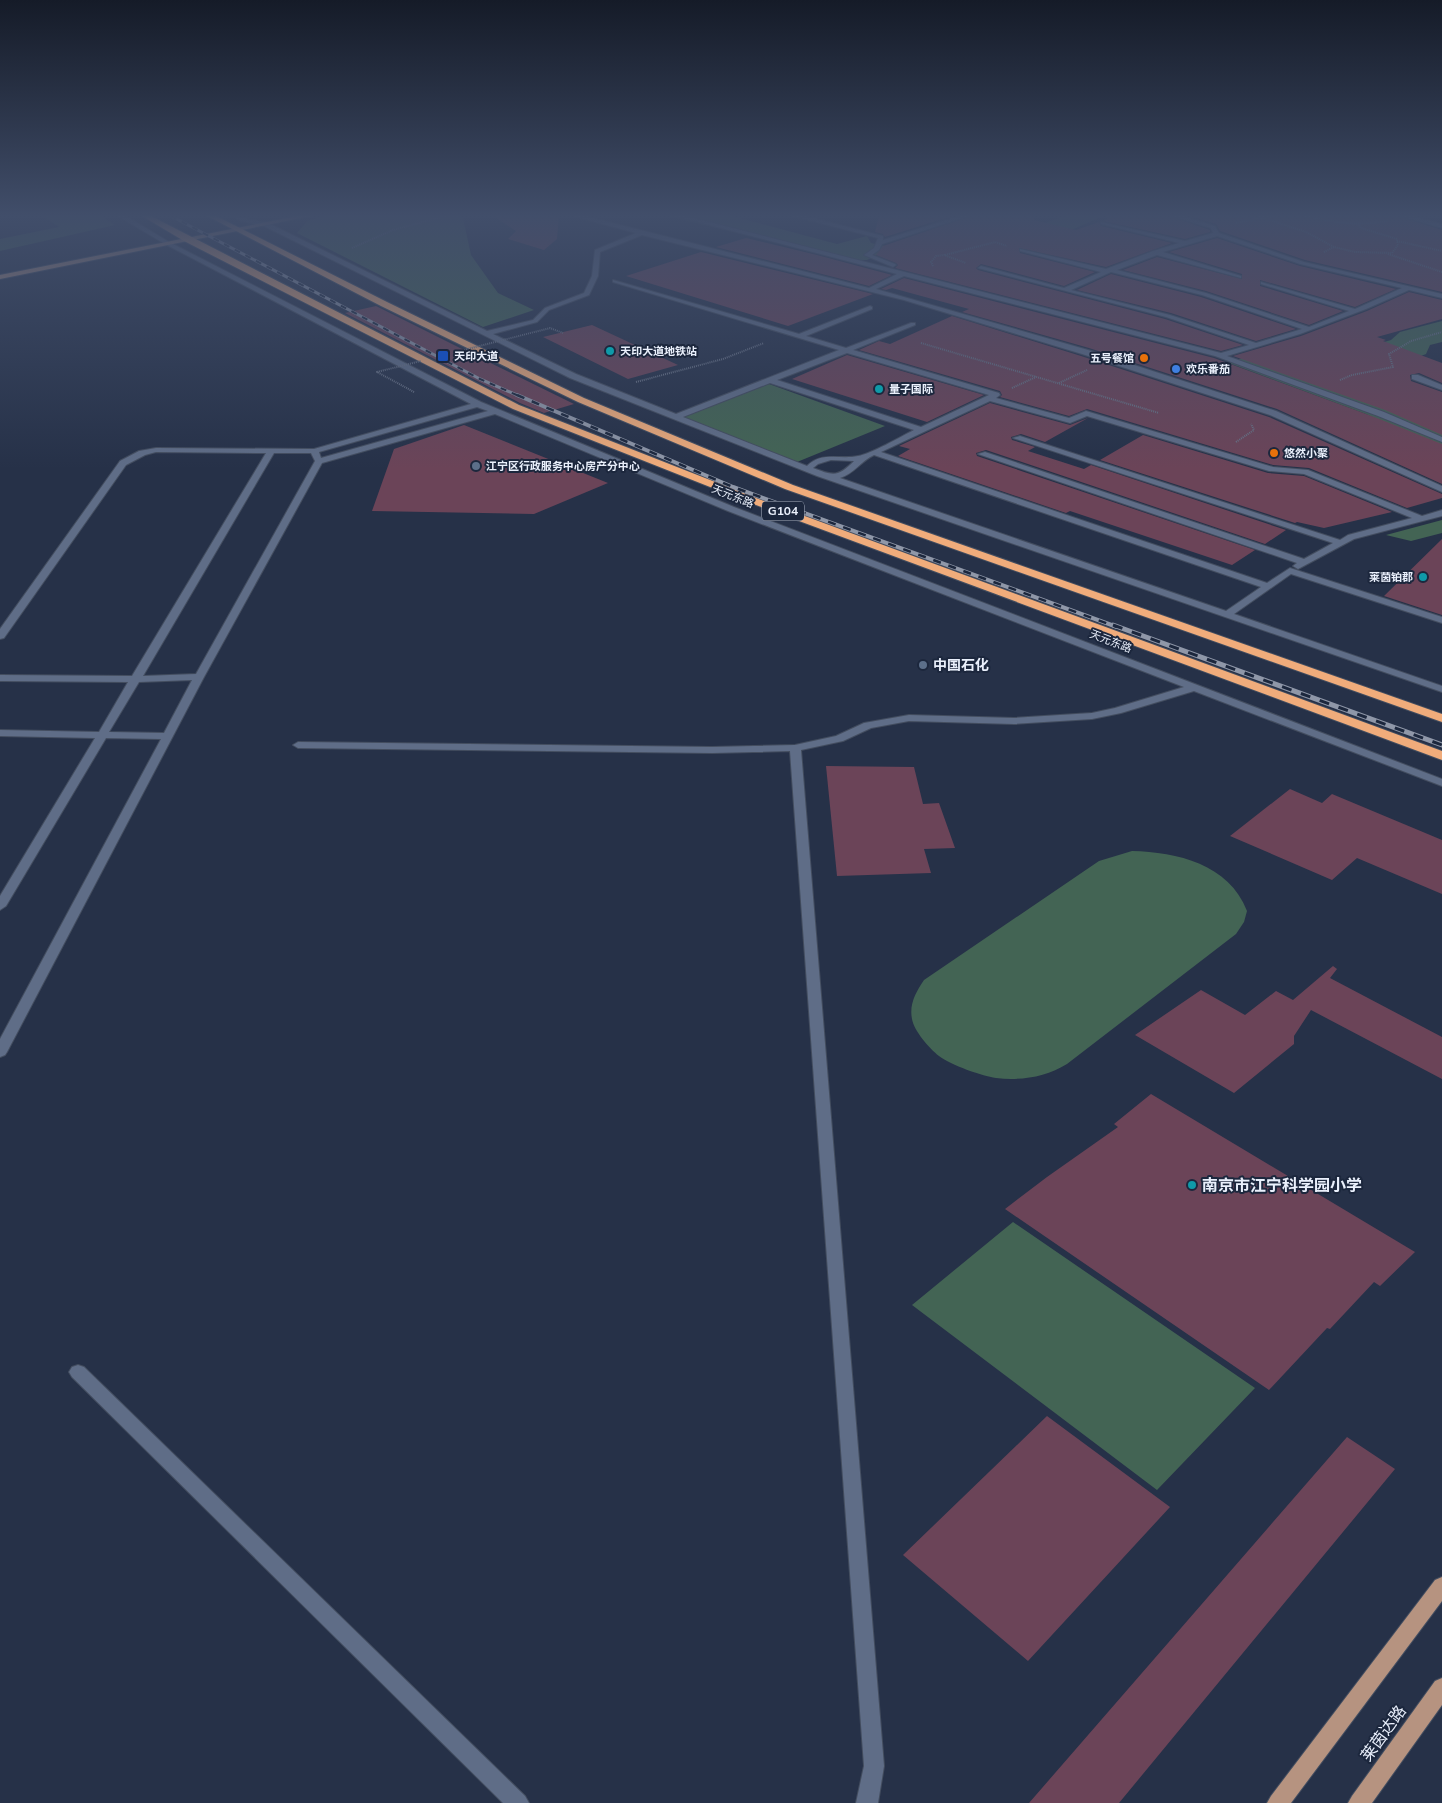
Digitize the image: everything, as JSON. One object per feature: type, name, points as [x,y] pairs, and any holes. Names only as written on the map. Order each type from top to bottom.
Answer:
[{"type":"highway","name":"天元东路","points":[[313,300],[516,407],[761,503],[1442,756]]},
{"type":"highway","name":"G104","points":[[376,300],[581,400],[789,487],[1442,718]]},
{"type":"main road","points":[[1278,1803],[1442,1586]]},
{"type":"main road","name":"莱茵达路","points":[[1359,1803],[1442,1688]]},
{"type":"street","name":"天元东路","points":[[277,300],[478,404],[731,509],[1442,782]]},
{"type":"street","points":[[422,300],[573,376],[808,470],[1442,689]]},
{"type":"street","points":[[487,333],[536,321],[547,309],[571,300]]},
{"type":"street","points":[[680,300],[846,350],[1070,421],[1086,413],[1272,469],[1306,472],[1422,519]]},
{"type":"street","points":[[905,300],[1108,360],[1263,410],[1442,489]]},
{"type":"street","points":[[1002,300],[1221,355],[1309,329],[1380,300]]},
{"type":"street","points":[[1105,300],[1168,316],[1256,345]]},
{"type":"street","points":[[1222,300],[1309,329]]},
{"type":"street","points":[[1319,300],[1355,311]]},
{"type":"street","points":[[799,336],[870,308]]},
{"type":"street","points":[[676,417],[913,324]]},
{"type":"street","points":[[1214,353],[1381,414],[1442,440]]},
{"type":"street","points":[[1415,377],[1442,388]]},
{"type":"street","points":[[770,380],[921,430]]},
{"type":"street","points":[[808,470],[815,462],[831,458],[859,459],[992,397]]},
{"type":"street","points":[[0,1052],[317,456],[478,404]]},
{"type":"street","points":[[0,636],[123,463],[142,453],[156,450],[271,452],[317,456],[496,411]]},
{"type":"street","points":[[1017,438],[1342,542]]},
{"type":"street","points":[[0,906],[271,452]]},
{"type":"street","points":[[873,452],[1268,586]]},
{"type":"street","points":[[982,454],[1305,562]]},
{"type":"street","points":[[831,478],[846,474],[863,457]]},
{"type":"street","points":[[1226,614],[1290,570],[1351,537],[1442,513]]},
{"type":"street","points":[[1290,570],[1442,620]]},
{"type":"street","points":[[0,678],[136,679],[198,677]]},
{"type":"street","points":[[298,745],[712,750],[795,748],[839,739],[868,725],[909,718],[1014,721],[1092,716],[1117,711],[1196,687]]},
{"type":"street","points":[[0,733],[167,736]]},
{"type":"street","points":[[795,748],[874,1766],[867,1803]]},
{"type":"street","points":[[78,1372],[518,1803]]},
{"type":"path","points":[[515,326],[532,334]]},
{"type":"path","points":[[464,350],[550,328],[563,333]]},
{"type":"path","points":[[1314,390],[1352,375],[1393,367],[1389,354],[1411,342],[1442,332]]},
{"type":"path","points":[[632,383],[723,359],[790,333]]},
{"type":"path","points":[[921,343],[1158,413]]},
{"type":"path","points":[[992,397],[1036,377],[1060,384],[1108,360]]},
{"type":"path","points":[[414,392],[376,372],[421,361]]},
{"type":"path","points":[[1218,453],[1254,430],[1248,418],[1263,410]]},
{"type":"green space","points":[[430,300],[513,300],[534,310],[483,327]]},
{"type":"green space","points":[[1442,321],[1442,342],[1430,345],[1426,354],[1393,367],[1442,420],[1442,448],[1366,414],[1229,363],[1260,351],[1357,350],[1391,340],[1400,332]]},
{"type":"green space","points":[[769,384],[885,426],[797,462],[681,417]]},
{"type":"green space","points":[[1442,520],[1442,533],[1411,541],[1386,535]]},
{"type":"green space","points":[[1132,851],[1166,854],[1183,858],[1215,872],[1228,882],[1239,895],[1247,911],[1244,922],[1236,934],[1067,1064],[1051,1072],[1024,1078],[1005,1079],[990,1077],[951,1063],[931,1049],[913,1024],[911,1014],[914,998],[924,980],[1099,861]]},
{"type":"green space","points":[[1013,1222],[1255,1388],[1157,1490],[912,1305]]},
{"type":"building","points":[[704,300],[857,300],[788,326]]},
{"type":"building","points":[[937,300],[990,300],[1214,358],[1377,418],[1442,444],[1442,484],[1277,409],[1089,348],[962,312],[969,309]]},
{"type":"building","points":[[1021,300],[1093,300],[1165,319],[1243,345],[1221,351]]},
{"type":"building","points":[[1118,300],[1210,300],[1296,329],[1256,341],[1171,313]]},
{"type":"building","points":[[1234,300],[1307,300],[1343,311],[1309,325]]},
{"type":"building","points":[[1331,300],[1371,300],[1355,307]]},
{"type":"building","points":[[1391,300],[1442,300],[1442,319],[1377,337],[1442,363],[1442,383],[1419,373],[1410,375],[1411,381],[1442,392],[1442,435],[1385,410],[1233,356],[1301,336]]},
{"type":"building","name":"天印大道","points":[[376,306],[574,404],[544,413],[520,403],[345,313]]},
{"type":"building","points":[[952,316],[1269,417],[1442,494],[1442,498],[1407,508],[1309,468],[1273,465],[1087,409],[1069,416],[1000,397],[1002,395],[1000,391],[859,350],[879,341],[890,344]]},
{"type":"building","name":"天印大道地铁站","points":[[592,325],[678,365],[628,379],[543,337]]},
{"type":"building","name":"量子国际","points":[[847,355],[984,395],[927,422],[792,379]]},
{"type":"building","points":[[990,403],[1070,425],[1088,418],[1045,442],[1021,434],[1011,437],[1012,440],[1035,447],[1028,451],[1084,469],[1091,465],[1286,530],[1265,544],[986,450],[976,453],[977,456],[1255,550],[1232,565],[1070,511],[1066,513],[898,456],[910,449],[899,446]]},
{"type":"building","name":"江宁区行政服务中心房产分中心","points":[[464,425],[608,483],[534,514],[372,511],[394,449]]},
{"type":"building","points":[[1143,435],[1268,473],[1304,476],[1392,512],[1324,528],[1295,523],[1100,460]]},
{"type":"building","name":"莱茵铂郡","points":[[1442,539],[1442,615],[1384,596]]},
{"type":"building","points":[[826,766],[914,767],[923,804],[939,803],[955,848],[924,849],[931,873],[837,876]]},
{"type":"building","points":[[1290,789],[1322,803],[1332,794],[1442,840],[1442,894],[1357,858],[1332,880],[1230,836]]},
{"type":"building","points":[[1333,966],[1337,969],[1330,978],[1442,1037],[1442,1079],[1311,1010],[1294,1036],[1294,1044],[1234,1093],[1135,1035],[1201,990],[1245,1015],[1276,991],[1293,1000]]},
{"type":"building","name":"南京市江宁科学园小学","points":[[1151,1094],[1415,1252],[1380,1286],[1374,1282],[1330,1329],[1327,1328],[1269,1390],[1005,1209],[1118,1127],[1114,1124]]},
{"type":"building","points":[[1047,1416],[1170,1507],[1028,1661],[903,1555]]},
{"type":"building","points":[[1347,1437],[1395,1469],[1119,1803],[1029,1803]]},
{"type":"railway","points":[[331,300],[480,379],[519,396]]},
{"type":"railway","points":[[517,395],[733,487],[1117,627]]},
{"type":"railway","points":[[1113,625],[1442,745]]},
{"type":"place","name":"天印大道地铁站","points":[[610,351]]},
{"type":"place","name":"天印大道","points":[[443,356]]},
{"type":"place","name":"五号餐馆","points":[[1144,358]]},
{"type":"place","name":"欢乐番茄","points":[[1176,369]]},
{"type":"place","name":"量子国际","points":[[879,389]]},
{"type":"place","name":"悠然小聚","points":[[1274,453]]},
{"type":"place","name":"江宁区行政服务中心房产分中心","points":[[476,466]]},
{"type":"place","name":"莱茵铂郡","points":[[1423,577]]},
{"type":"place","name":"中国石化","points":[[923,665]]},
{"type":"place","name":"南京市江宁科学园小学","points":[[1192,1185]]}]
